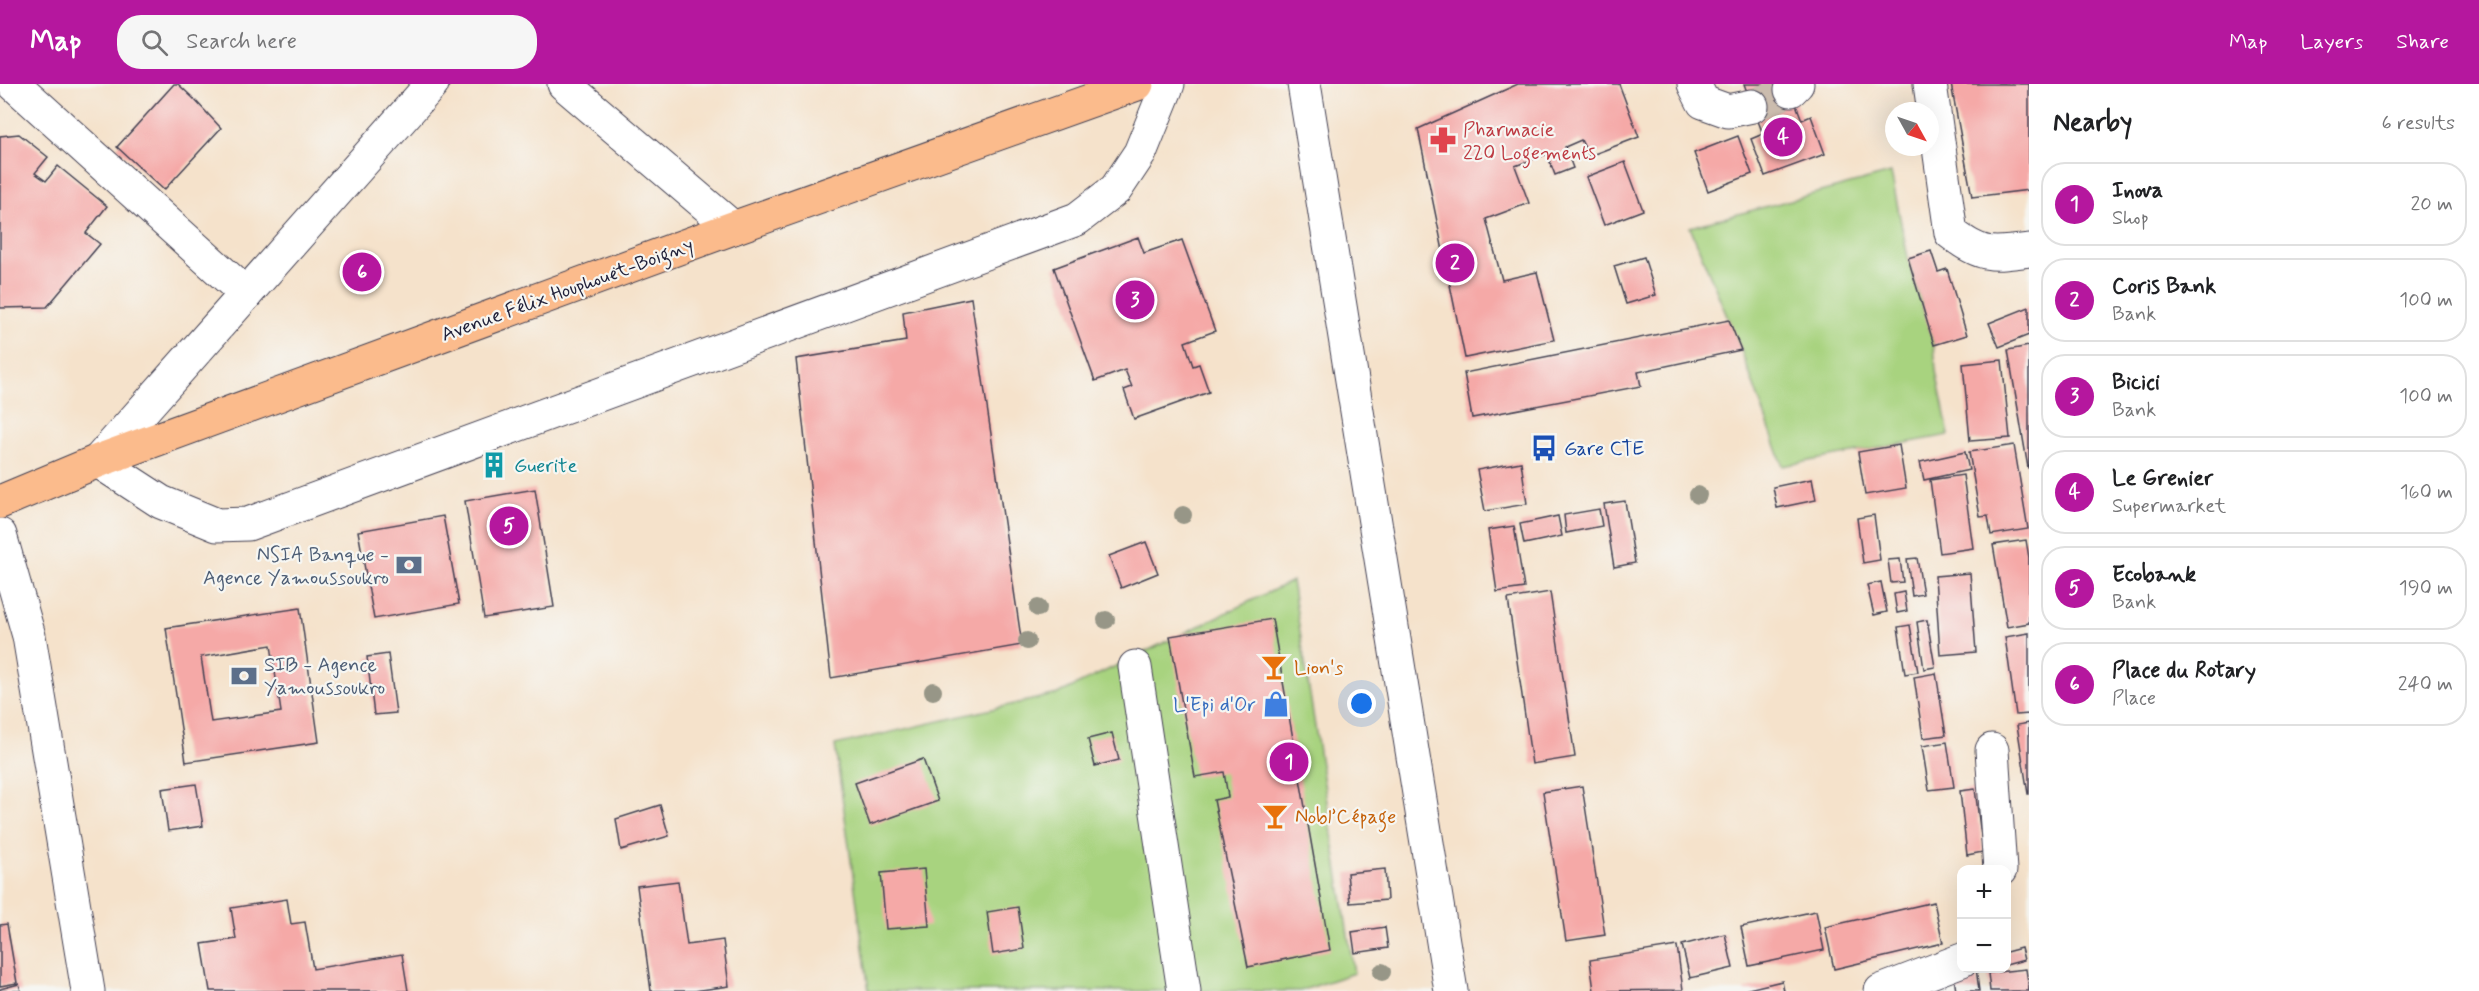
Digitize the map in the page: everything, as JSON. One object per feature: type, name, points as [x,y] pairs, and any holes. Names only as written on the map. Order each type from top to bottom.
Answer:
[{"type":"highway","name":"Avenue Félix Houphouët-Boigny","points":[[0,502],[98,461],[734,228],[1137,84]]},
{"type":"street","points":[[14,84],[246,294]]},
{"type":"street","points":[[432,84],[98,461],[161,502],[217,525],[248,524],[1077,219],[1116,189],[1140,153],[1168,84]]},
{"type":"street","points":[[564,84],[734,228]]},
{"type":"street","points":[[1304,84],[1451,991]]},
{"type":"street","points":[[1694,84],[1703,102],[1728,111],[1752,106]]},
{"type":"street","points":[[1930,84],[1951,233],[1969,247],[1994,255],[2029,250]]},
{"type":"street","points":[[0,536],[29,636],[88,991]]},
{"type":"street","points":[[1135,667],[1184,991]]},
{"type":"street","points":[[1992,750],[2000,865]]},
{"type":"street","points":[[1881,991],[1957,962]]},
{"type":"green space","points":[[1891,173],[1908,258],[1934,345],[1936,371],[1949,435],[1783,466],[1741,350],[1690,227]]},
{"type":"green space","points":[[1292,581],[1354,973],[1300,991],[869,991],[835,745],[1058,694]]},
{"type":"building","points":[[174,84],[178,84],[193,98],[221,128],[164,190],[117,147]]},
{"type":"building","points":[[1518,84],[1619,84],[1639,137],[1589,156],[1581,140],[1565,147],[1573,168],[1555,175],[1547,154],[1515,166],[1529,203],[1486,219],[1502,280],[1537,272],[1554,340],[1465,358],[1418,129]]},
{"type":"building","points":[[1744,84],[1788,84],[1802,120],[1811,116],[1825,154],[1765,176],[1751,139],[1763,134]]},
{"type":"building","points":[[1951,84],[2029,84],[2029,190],[1972,197]]},
{"type":"building","points":[[19,134],[48,157],[35,173],[46,181],[58,166],[107,206],[86,233],[100,244],[47,307],[0,308],[0,136]]},
{"type":"building","points":[[1738,136],[1752,174],[1708,191],[1694,153]]},
{"type":"building","points":[[1625,162],[1643,210],[1604,225],[1586,177]]},
{"type":"building","points":[[1138,237],[1144,253],[1182,240],[1215,331],[1185,342],[1193,366],[1199,364],[1209,392],[1134,419],[1124,390],[1132,387],[1125,370],[1095,381],[1054,268]]},
{"type":"building","points":[[1931,251],[1938,272],[1947,269],[1967,335],[1934,345],[1908,258]]},
{"type":"building","points":[[1644,257],[1656,295],[1626,304],[1614,266]]},
{"type":"building","points":[[971,298],[1022,645],[831,678],[796,359],[906,341],[903,312]]},
{"type":"building","points":[[2029,307],[2029,335],[1999,347],[1989,323]]},
{"type":"building","points":[[1729,320],[1741,350],[1638,372],[1641,386],[1472,418],[1464,373]]},
{"type":"building","points":[[2029,346],[2029,468],[2028,468],[2008,350]]},
{"type":"building","points":[[2002,360],[2010,438],[1970,441],[1963,364]]},
{"type":"building","points":[[1899,445],[1906,488],[1865,495],[1858,452]]},
{"type":"building","points":[[2014,445],[2028,529],[1991,535],[1988,516],[1980,517],[1969,452]]},
{"type":"building","points":[[1965,452],[1969,470],[1924,480],[1920,462]]},
{"type":"building","name":"Guerite","points":[[499,457],[502,469],[489,472],[486,460]]},
{"type":"building","points":[[1521,462],[1527,504],[1485,511],[1477,470]]},
{"type":"building","points":[[1963,475],[1973,548],[1940,553],[1930,480]]},
{"type":"building","points":[[1812,479],[1816,500],[1777,508],[1773,487]]},
{"type":"building","points":[[535,489],[554,607],[484,618],[465,501]]},
{"type":"building","points":[[1625,501],[1635,563],[1614,567],[1604,504]]},
{"type":"building","points":[[1599,509],[1602,526],[1566,533],[1564,515]]},
{"type":"building","points":[[1874,515],[1880,560],[1863,563],[1857,518]]},
{"type":"building","points":[[443,516],[459,604],[374,619],[358,531]]},
{"type":"building","points":[[1558,516],[1562,536],[1524,544],[1520,524]]},
{"type":"building","points":[[1514,526],[1524,588],[1497,592],[1488,530]]},
{"type":"building","points":[[2026,540],[2029,558],[2029,623],[2007,627],[1993,545]]},
{"type":"building","points":[[1146,542],[1158,573],[1121,588],[1109,556]]},
{"type":"building","points":[[1917,558],[1923,594],[1912,596],[1907,559]]},
{"type":"building","points":[[1900,559],[1903,582],[1891,583],[1888,560]]},
{"type":"building","points":[[1970,573],[1976,652],[1940,655],[1935,576]]},
{"type":"building","points":[[1881,582],[1887,612],[1874,615],[1867,585]]},
{"type":"building","points":[[1550,592],[1575,757],[1532,764],[1508,599]]},
{"type":"building","points":[[1904,592],[1907,611],[1897,613],[1894,594]]},
{"type":"building","points":[[300,608],[319,742],[186,762],[166,628]],"holes":[[[271,645],[281,712],[211,722],[201,657]]]},
{"type":"building","points":[[1272,619],[1330,950],[1248,967],[1214,800],[1228,797],[1224,772],[1195,777],[1170,636]]},
{"type":"building","points":[[1927,620],[1935,667],[1924,669],[1917,622]]},
{"type":"building","points":[[1910,625],[1918,672],[1905,674],[1898,627]]},
{"type":"building","points":[[2029,633],[2029,714],[2016,715],[2005,637]]},
{"type":"building","points":[[388,654],[396,713],[374,715],[367,657]]},
{"type":"building","points":[[1936,673],[1946,735],[1923,738],[1914,677]]},
{"type":"building","points":[[2029,723],[2029,794],[2028,794],[2017,725]]},
{"type":"building","points":[[1112,733],[1119,760],[1095,766],[1088,739]]},
{"type":"building","points":[[1947,742],[1954,787],[1929,790],[1922,746]]},
{"type":"building","points":[[923,759],[938,801],[870,825],[855,783]]},
{"type":"building","points":[[196,784],[203,826],[168,831],[162,789]]},
{"type":"building","points":[[1582,786],[1605,935],[1566,941],[1543,792]]},
{"type":"building","points":[[1975,789],[1983,852],[1967,855],[1960,791]]},
{"type":"building","points":[[660,805],[669,836],[621,850],[616,819]]},
{"type":"building","points":[[924,869],[929,926],[886,929],[881,873]]},
{"type":"building","points":[[1385,869],[1387,900],[1350,903],[1347,873]]},
{"type":"building","points":[[678,881],[687,945],[723,940],[729,986],[694,991],[651,991],[637,886]]},
{"type":"building","points":[[287,899],[291,924],[305,922],[313,969],[402,954],[408,991],[210,991],[202,944],[236,939],[231,908]]},
{"type":"building","points":[[1934,902],[1943,943],[1834,969],[1825,927]]},
{"type":"building","points":[[1018,907],[1024,949],[993,954],[987,912]]},
{"type":"building","points":[[1816,911],[1824,950],[1749,966],[1741,927]]},
{"type":"building","points":[[7,924],[17,983],[0,986],[0,925]]},
{"type":"building","points":[[1385,927],[1388,948],[1355,953],[1352,932]]},
{"type":"building","points":[[1725,934],[1733,968],[1690,978],[1682,945]]},
{"type":"building","points":[[1677,946],[1683,990],[1594,991],[1590,960]]},
{"type":"building","points":[[2021,948],[2024,960],[2011,964],[2011,951]]},
{"type":"building","points":[[2026,969],[2029,991],[1990,991],[1988,973],[2011,973],[2011,971]]},
{"type":"building","points":[[1953,971],[1977,973],[1979,991],[1956,991]]},
{"type":"building","points":[[1782,981],[1784,991],[1744,991],[1744,990]]},
{"type":"building","points":[[19,984],[21,991],[0,991],[0,989]]},
{"type":"tunnel","points":[[1752,106],[1791,90]]},
{"type":"place","name":"Le Grenier","points":[[1783,137]]},
{"type":"place","name":"Pharmacie 220 Logements","points":[[1443,140]]},
{"type":"place","name":"Coris Bank","points":[[1455,263]]},
{"type":"place","name":"Place du Rotary","points":[[362,272]]},
{"type":"place","name":"Bicici","points":[[1135,300]]},
{"type":"place","name":"Gare CTE","points":[[1544,448]]},
{"type":"place","name":"Guerite","points":[[494,465]]},
{"type":"place","name":"Ecobank","points":[[509,526]]},
{"type":"place","name":"NSIA Banque - Agence Yamoussoukro","points":[[409,565]]},
{"type":"place","name":"Lion's","points":[[1274,667]]},
{"type":"place","name":"SIB - Agence Yamoussoukro","points":[[244,676]]},
{"type":"place","name":"L'Epi d'Or","points":[[1276,704]]},
{"type":"place","name":"Inova","points":[[1289,762]]},
{"type":"place","name":"Nobl’Cépage","points":[[1275,816]]}]
